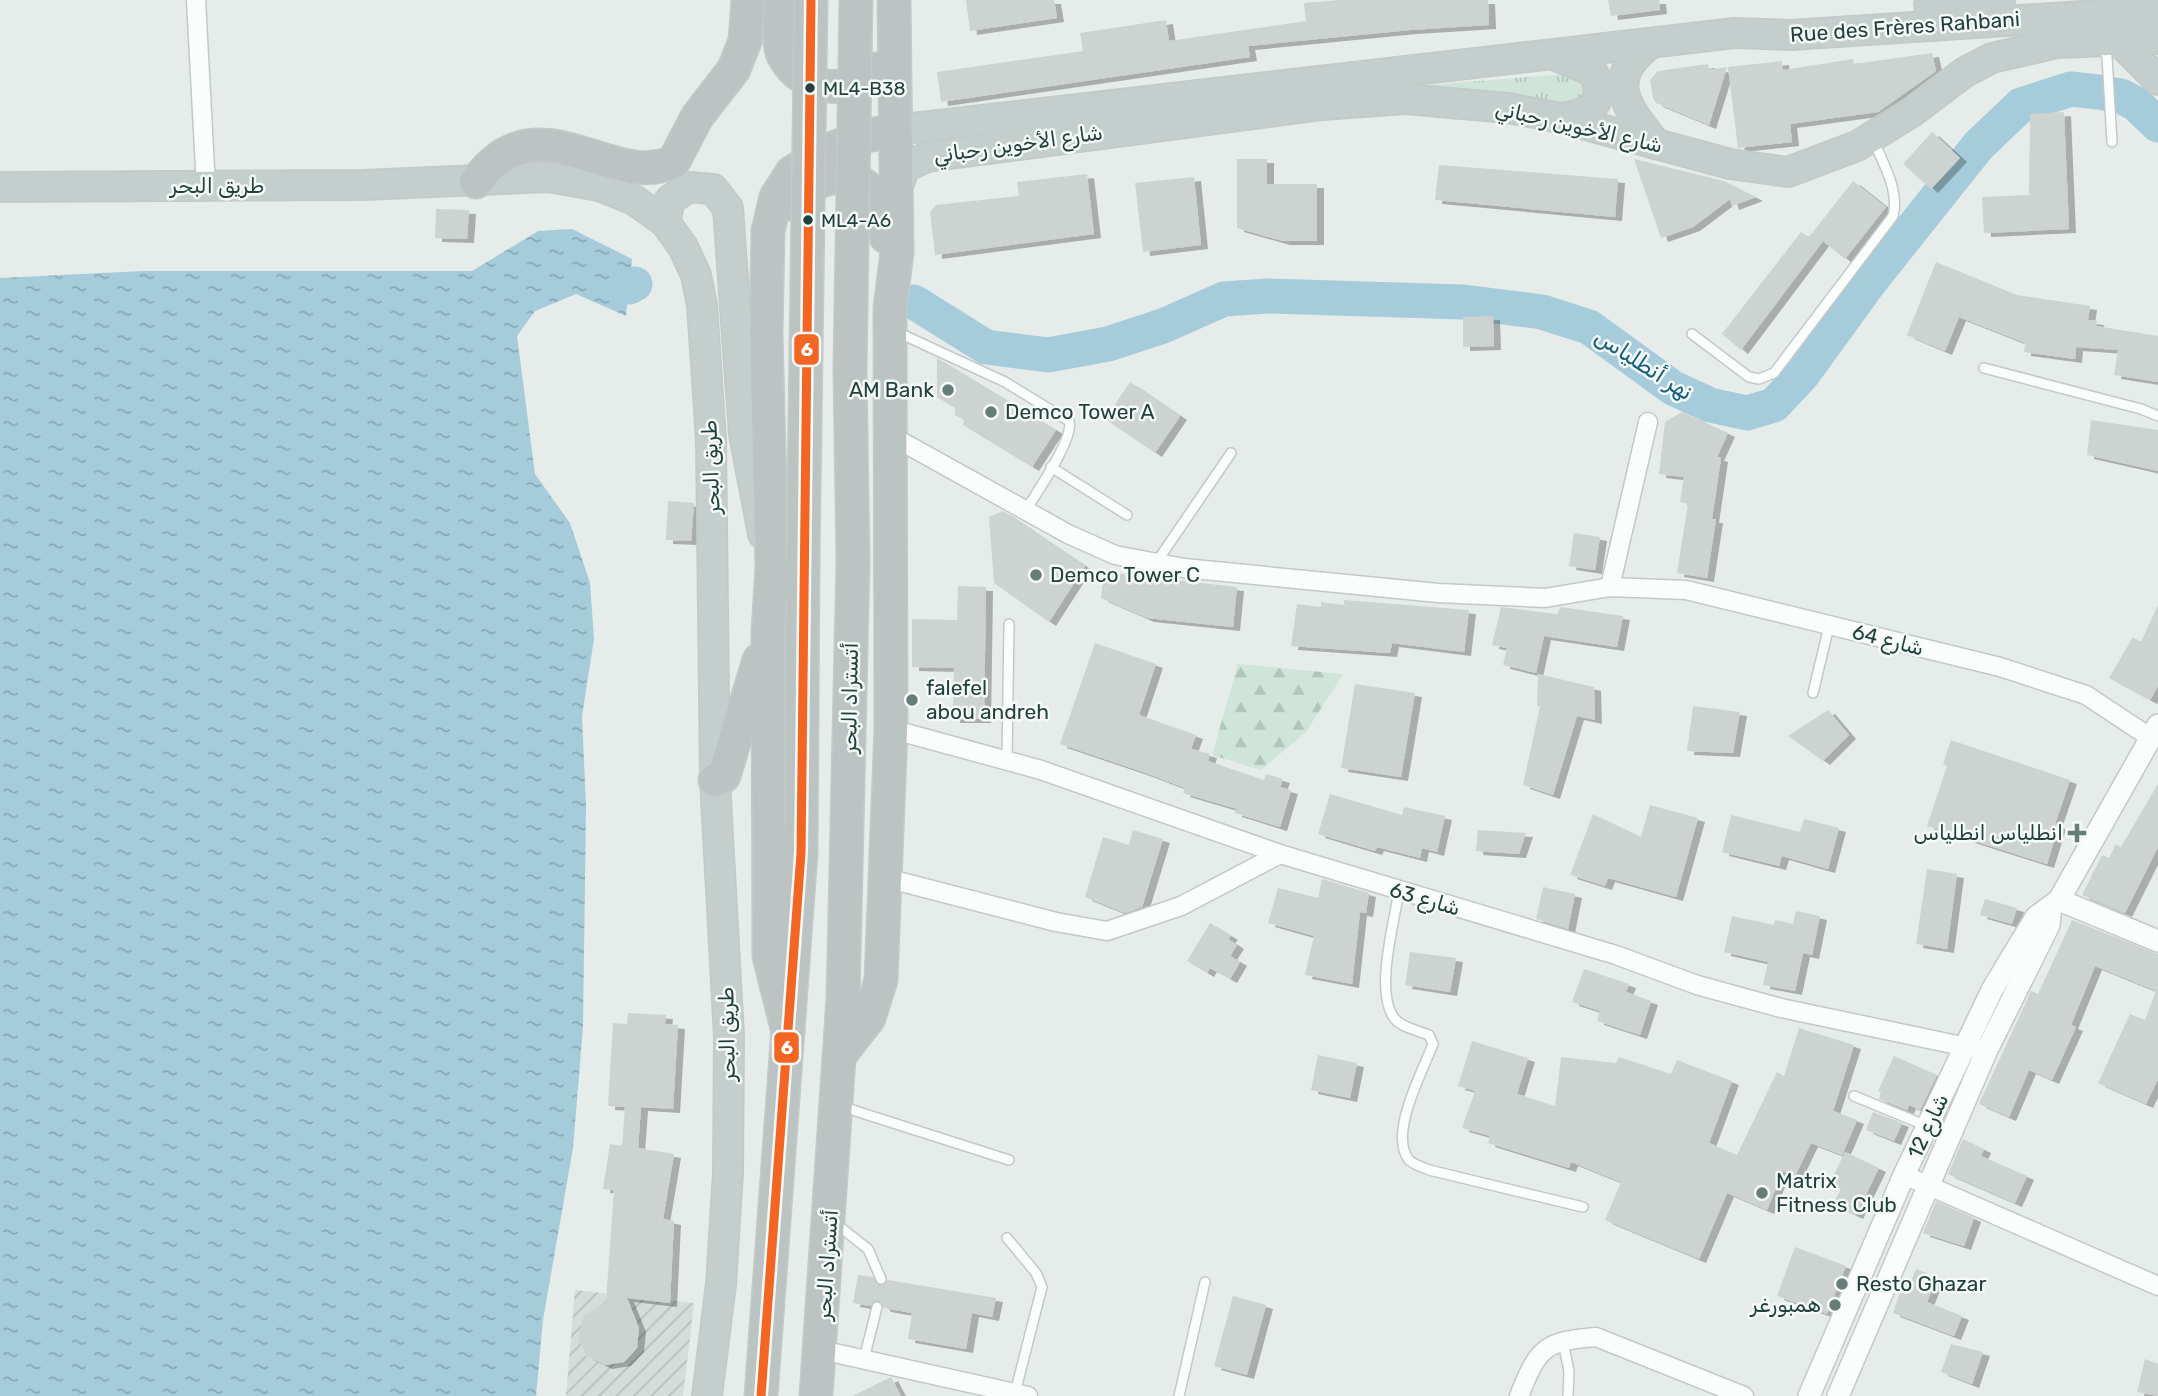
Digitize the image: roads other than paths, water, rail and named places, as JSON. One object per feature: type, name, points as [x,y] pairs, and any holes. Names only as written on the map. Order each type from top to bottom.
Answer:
[{"type":"highway","points":[[476,182],[495,160],[532,145],[556,147],[649,168],[674,160],[697,117],[734,69],[745,41],[748,0]]},
{"type":"highway","points":[[781,0],[782,52],[804,78],[820,86],[855,84],[871,75],[893,50]]},
{"type":"highway","points":[[761,1396],[801,853],[811,0]]},
{"type":"highway","name":"أتستراد البحر","points":[[816,1396],[840,1055],[853,562],[850,369],[856,0]]},
{"type":"highway","points":[[889,318],[897,252],[894,0]]},
{"type":"highway","points":[[1735,33],[1773,18],[2000,0]]},
{"type":"highway","name":"Rue des Frères Rahbani","points":[[1735,33],[1772,36],[2158,11]]},
{"type":"highway","name":"شارع الأخوين رحباني","points":[[895,130],[1735,33]]},
{"type":"highway","points":[[2110,42],[2158,39]]},
{"type":"highway","points":[[2110,42],[2158,80]]},
{"type":"highway","name":"شارع الأخوين رحباني","points":[[898,186],[905,167],[926,157],[1348,103],[1433,100],[1508,108],[1560,118],[1730,164],[1788,172],[1857,146],[1965,72],[1992,58],[2043,45],[2110,42]]},
{"type":"highway","points":[[1651,43],[1627,65],[1622,82],[1628,106],[1656,144]]},
{"type":"highway","points":[[1553,55],[1588,68],[1598,84],[1596,101],[1592,107],[1580,116],[1560,118]]},
{"type":"highway","points":[[788,1032],[769,956],[768,632],[772,567],[766,335],[768,231],[776,197],[792,172],[808,160],[861,137],[895,130]]},
{"type":"highway","name":"طريق البحر","points":[[0,187],[206,187],[476,182],[549,177],[599,186],[634,200],[665,222],[683,247],[696,275],[702,305],[711,440],[715,780],[729,1038],[728,1173],[721,1284],[706,1396]]},
{"type":"highway","points":[[766,335],[782,222],[790,204],[802,193],[837,177],[859,180],[874,191],[882,209],[889,318],[891,729],[881,980],[869,1018],[840,1055]]},
{"type":"highway","points":[[665,222],[670,200],[689,187],[713,189],[728,208],[744,434],[750,477],[772,567]]},
{"type":"highway","points":[[715,780],[724,776],[768,632]]},
{"type":"street","points":[[196,0],[206,187]]},
{"type":"street","points":[[1610,587],[1648,422]]},
{"type":"street","name":"شارع 64","points":[[888,434],[1105,552],[1156,563],[1320,583],[1438,593],[1545,598],[1610,587],[1686,590],[2000,667],[2086,695],[2155,732]]},
{"type":"street","name":"شارع 63","points":[[891,729],[1007,760],[1280,854],[1781,1008],[1965,1045],[1986,1052]]},
{"type":"street","name":"شارع 12","points":[[1838,1396],[1986,1052],[2049,925],[2055,904],[2155,732]]},
{"type":"street","points":[[886,878],[1056,922],[1107,931],[1181,906],[1280,854]]},
{"type":"street","points":[[2055,904],[2158,941]]},
{"type":"street","name":"شارع 12","points":[[1809,1396],[1904,1175],[1992,990],[2036,917],[2055,904]]},
{"type":"street","points":[[1904,1175],[2158,1286]]},
{"type":"street","points":[[1519,1396],[1534,1360],[1543,1349],[1563,1342],[1596,1337],[1744,1396]]},
{"type":"street","points":[[821,1350],[1009,1393]]},
{"type":"lane","points":[[2110,42],[2107,57],[2112,142]]},
{"type":"lane","points":[[1692,334],[1749,377],[1759,379],[1774,373],[1893,216],[1896,206],[1892,187],[1872,137]]},
{"type":"lane","points":[[889,318],[1069,421],[1070,431],[1026,510]]},
{"type":"lane","points":[[1984,368],[2141,409],[2158,416]]},
{"type":"lane","points":[[1156,563],[1231,453]]},
{"type":"lane","points":[[1051,467],[1127,515]]},
{"type":"lane","points":[[1007,760],[1009,624]]},
{"type":"lane","points":[[1813,692],[1829,626]]},
{"type":"lane","points":[[1399,891],[1384,990],[1388,1008],[1396,1021],[1429,1035],[1433,1044],[1402,1125],[1403,1149],[1410,1162],[1429,1170],[1583,1207]]},
{"type":"lane","points":[[1854,1096],[1927,1126]]},
{"type":"lane","points":[[837,1105],[1009,1160]]},
{"type":"lane","points":[[830,1219],[868,1249],[881,1279]]},
{"type":"lane","points":[[1007,1238],[1036,1273],[1042,1287],[1009,1393]]},
{"type":"lane","points":[[1179,1396],[1205,1282]]},
{"type":"lane","points":[[864,1359],[877,1307]]},
{"type":"lane","points":[[1563,1342],[1569,1371],[1568,1396]]},
{"type":"water","points":[[572,229],[632,259],[626,316],[576,294],[535,311],[517,336],[535,474],[570,523],[590,583],[594,639],[582,716],[586,806],[583,1027],[573,1148],[543,1320],[536,1396],[0,1396],[0,278],[143,271],[472,271],[538,231]]},
{"type":"waterway","name":"نهر أنطلياس","points":[[914,302],[986,347],[1048,355],[1108,344],[1163,326],[1224,299],[1268,296],[1463,302],[1542,312],[1589,327],[1673,388],[1710,405],[1747,413],[1774,405],[1803,374],[1869,283],[1978,146],[2021,105],[2071,89],[2098,92],[2121,96],[2136,104],[2158,125]]},
{"type":"waterway","name":"نهر أنطلياس","points":[[629,287],[635,284]]},
{"type":"place","name":"ML4-B38","points":[[810,88]]},
{"type":"place","name":"ML4-A6","points":[[808,220]]},
{"type":"place","name":"AM Bank","points":[[948,390]]},
{"type":"place","name":"Demco Tower A","points":[[991,412]]},
{"type":"place","name":"Demco Tower C","points":[[1036,575]]},
{"type":"place","name":"falefel abou andreh","points":[[912,700]]},
{"type":"place","name":"انطلياس انطلياس","points":[[2077,833]]},
{"type":"place","name":"Matrix Fitness Club","points":[[1762,1193]]},
{"type":"place","name":"Resto Ghazar","points":[[1842,1284]]},
{"type":"place","name":"همبورغر","points":[[1835,1305]]}]
